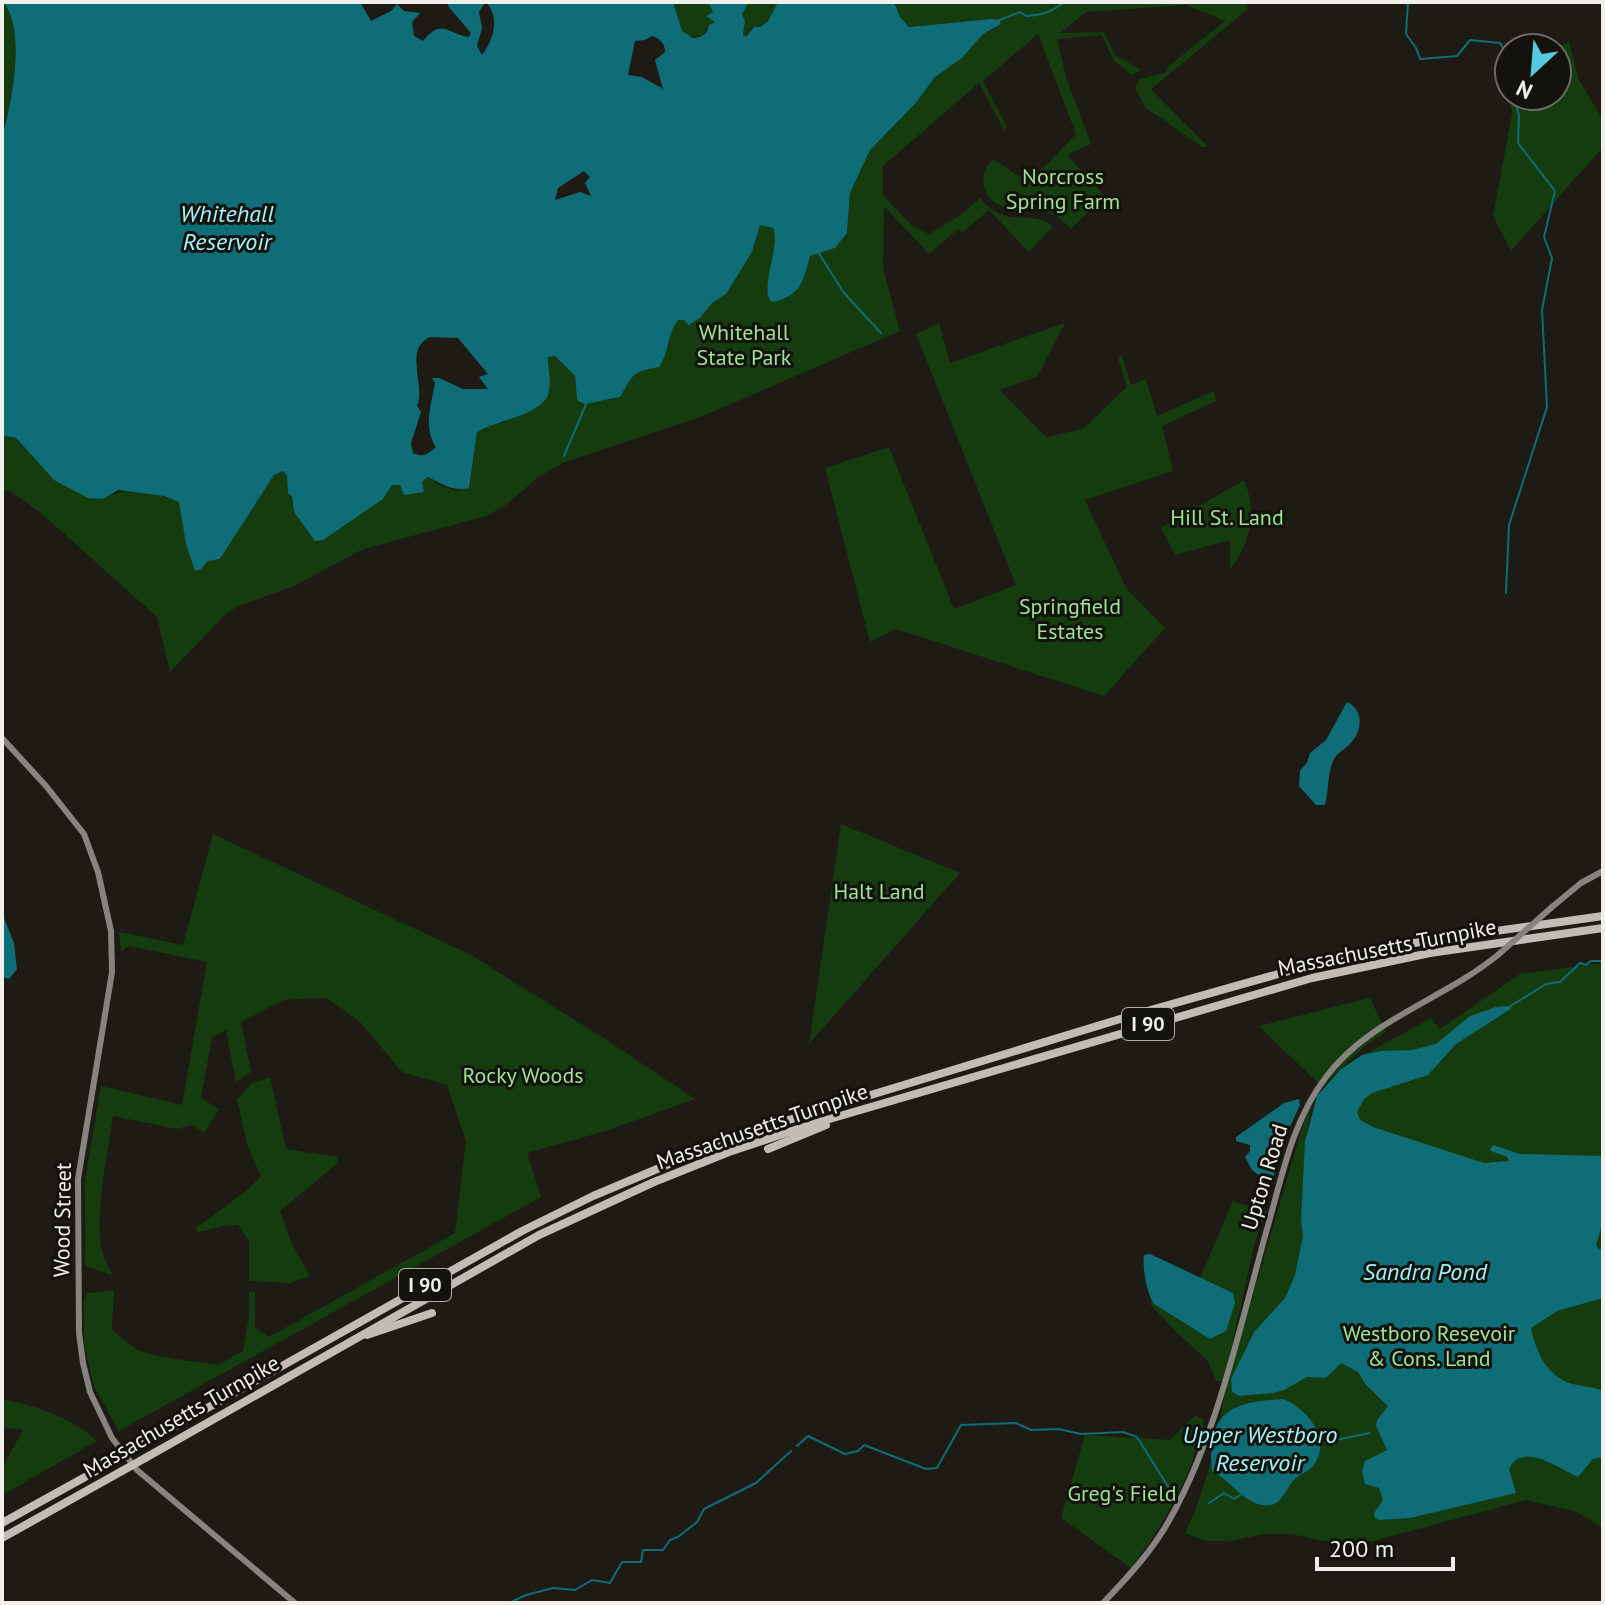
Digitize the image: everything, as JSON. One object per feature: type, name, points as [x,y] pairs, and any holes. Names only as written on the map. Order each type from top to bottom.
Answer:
[{"type":"highway","name":"Massachusetts Turnpike","points":[[2,1523],[522,1231],[621,1183],[733,1137],[1335,958],[1440,938],[1603,916]]},
{"type":"highway","name":"Massachusetts Turnpike","points":[[2,1538],[575,1217],[729,1152],[1312,978],[1417,955],[1603,928]]},
{"type":"highway","points":[[768,1149],[866,1109]]},
{"type":"highway","points":[[351,1340],[432,1313]]},
{"type":"main road","name":"Wood Street","points":[[2,738],[84,834],[98,872],[113,941],[110,991],[80,1161],[78,1190],[79,1333],[90,1392],[112,1438],[137,1470],[295,1603]]},
{"type":"main road","name":"Upton Road","points":[[1103,1603],[1130,1574],[1166,1525],[1192,1474],[1225,1378],[1289,1154],[1311,1098],[1329,1073],[1357,1044],[1470,975],[1581,883],[1603,871]]},
{"type":"green space","points":[[2,2],[10,13],[16,47],[2,138]]},
{"type":"green space","points":[[673,2],[708,2],[714,12],[709,18],[715,22],[702,36],[688,37],[682,31]]},
{"type":"green space","points":[[749,2],[778,2],[768,19],[752,28],[746,37],[743,35],[745,22],[742,14]]},
{"type":"green space","name":"Whitehall State Park","points":[[894,2],[1246,2],[1248,9],[1151,89],[1208,147],[1202,147],[1146,108],[1135,88],[1140,79],[1164,73],[1225,21],[1187,5],[1086,12],[1060,33],[1104,32],[1114,54],[1141,70],[1132,75],[1114,61],[1102,35],[1057,39],[1066,77],[1091,144],[1067,155],[1105,196],[1071,229],[1054,215],[995,203],[983,183],[984,172],[993,159],[1029,183],[1076,134],[1038,34],[983,81],[1007,127],[1004,130],[979,83],[883,166],[883,195],[911,225],[929,234],[959,216],[980,198],[999,213],[1045,221],[1053,226],[1029,252],[989,210],[962,233],[958,229],[929,254],[884,206],[883,268],[900,331],[703,416],[565,462],[537,478],[507,504],[487,516],[363,549],[292,587],[238,606],[225,615],[170,672],[157,617],[41,513],[10,491],[2,490],[2,435],[15,438],[54,480],[103,499],[130,491],[151,493],[179,502],[201,569],[208,561],[220,559],[274,475],[283,471],[287,476],[294,512],[323,540],[382,499],[392,485],[422,482],[428,477],[439,485],[458,491],[470,484],[477,432],[489,425],[506,422],[550,391],[548,357],[554,356],[575,376],[577,400],[599,401],[620,397],[637,373],[653,368],[660,361],[678,319],[684,320],[726,294],[752,252],[760,224],[773,228],[775,235],[774,260],[766,291],[786,298],[800,284],[810,256],[835,248],[847,233],[850,193],[870,150],[915,104],[935,77],[962,58],[983,34],[997,28],[991,19],[909,27],[900,17]]},
{"type":"green space","points":[[1573,57],[1579,80],[1603,120],[1603,147],[1511,251],[1493,216],[1512,114],[1573,112]]},
{"type":"green space","name":"Springfield Estates","points":[[939,323],[950,363],[1065,323],[1038,376],[1000,390],[1046,437],[1083,429],[1127,387],[1118,358],[1122,355],[1131,385],[1146,379],[1157,416],[1214,391],[1216,401],[1162,426],[1173,471],[1085,500],[1126,588],[1165,628],[1104,696],[896,629],[870,642],[825,468],[889,447],[954,609],[1016,585],[916,334]]},
{"type":"green space","name":"Hill St. Land","points":[[1244,480],[1250,503],[1250,526],[1243,549],[1230,569],[1230,540],[1175,555],[1161,528]]},
{"type":"green space","name":"Halt Land","points":[[841,824],[960,873],[809,1044]]},
{"type":"green space","name":"Rocky Woods","points":[[213,834],[471,955],[695,1099],[606,1131],[527,1153],[541,1197],[119,1431],[94,1387],[84,1345],[84,1300],[88,1293],[114,1290],[112,1330],[137,1350],[218,1365],[243,1351],[249,1291],[255,1292],[255,1328],[269,1337],[455,1233],[466,1141],[447,1085],[402,1072],[360,1022],[327,998],[284,1000],[241,1022],[251,1072],[236,1082],[226,1030],[212,1037],[201,1098],[219,1109],[204,1133],[191,1125],[177,1129],[113,1116],[100,1221],[102,1251],[112,1275],[85,1266],[85,1181],[101,1086],[182,1105],[207,962],[129,946],[121,951],[119,932],[183,945]]},
{"type":"green space","name":"Westboro Resevoir & Cons. Land","points":[[1603,963],[1603,1528],[1577,1512],[1526,1500],[1373,1541],[1322,1541],[1292,1534],[1264,1534],[1230,1541],[1206,1541],[1185,1533],[1212,1459],[1226,1382],[1216,1381],[1208,1361],[1150,1304],[1200,1278],[1233,1201],[1267,1212],[1255,1242],[1227,1368],[1236,1352],[1305,1118],[1312,1106],[1305,1141],[1353,1061],[1431,1018],[1440,1029],[1520,974]]},
{"type":"green space","points":[[1370,998],[1386,1032],[1365,1046],[1322,1087],[1259,1026]]},
{"type":"green space","points":[[270,1077],[286,1149],[338,1157],[339,1162],[280,1211],[292,1244],[310,1276],[290,1283],[249,1281],[249,1241],[238,1225],[198,1232],[195,1229],[261,1176],[248,1148],[237,1099],[252,1083]]},
{"type":"green space","points":[[2,1399],[53,1414],[76,1425],[97,1441],[2,1495],[2,1468],[23,1430],[2,1427]]},
{"type":"green space","name":"Greg's Field","points":[[1195,1415],[1204,1420],[1185,1480],[1156,1533],[1131,1568],[1061,1518],[1085,1435],[1170,1440]]},
{"type":"water","name":"Whitehall Reservoir","points":[[3,2],[360,2],[371,21],[391,11],[397,4],[404,11],[420,13],[412,22],[414,36],[423,41],[440,29],[469,37],[471,33],[448,6],[449,2],[485,2],[479,12],[482,28],[477,46],[482,55],[494,28],[493,15],[486,2],[673,2],[682,31],[693,38],[704,34],[715,22],[706,16],[713,12],[708,2],[749,2],[742,14],[745,21],[743,35],[746,37],[754,27],[768,21],[778,2],[894,2],[900,17],[909,27],[991,19],[999,20],[1001,24],[983,34],[962,58],[935,77],[915,104],[870,150],[850,193],[847,233],[835,248],[810,256],[800,286],[789,296],[772,302],[768,296],[775,237],[773,228],[760,225],[752,252],[726,294],[689,325],[684,320],[678,320],[659,367],[634,375],[620,397],[585,404],[577,400],[575,376],[555,356],[548,357],[550,386],[543,402],[526,413],[477,432],[469,488],[453,488],[428,477],[422,482],[424,492],[404,495],[400,485],[392,485],[383,499],[323,540],[315,541],[294,512],[287,476],[283,471],[274,475],[220,559],[208,561],[195,571],[186,544],[179,502],[164,496],[118,490],[103,499],[88,498],[54,480],[16,438],[2,435],[2,138],[13,88],[16,49],[10,15]],"holes":[[[652,36],[662,42],[665,49],[655,60],[663,89],[642,77],[628,75],[635,41]],[[584,171],[590,177],[585,183],[591,196],[580,192],[555,200],[558,188]],[[430,337],[458,338],[488,374],[479,377],[488,389],[463,389],[432,378],[435,383],[429,424],[436,447],[420,455],[413,453],[411,443],[421,412],[417,406],[416,359],[422,343]]]},
{"type":"water","points":[[1347,702],[1359,715],[1359,727],[1354,739],[1333,761],[1325,805],[1316,805],[1299,786],[1300,770],[1307,763],[1310,753],[1326,740]]},
{"type":"water","points":[[2,913],[14,943],[17,969],[9,979],[2,977]]},
{"type":"water","name":"Sandra Pond","points":[[1507,1006],[1512,1008],[1456,1044],[1428,1075],[1372,1093],[1364,1099],[1357,1112],[1360,1120],[1373,1127],[1484,1163],[1509,1161],[1507,1157],[1491,1151],[1493,1145],[1520,1154],[1603,1156],[1603,1222],[1596,1245],[1599,1250],[1603,1247],[1603,1298],[1557,1311],[1531,1328],[1540,1356],[1552,1372],[1568,1382],[1603,1391],[1603,1457],[1593,1459],[1578,1477],[1542,1460],[1523,1457],[1509,1469],[1516,1493],[1410,1518],[1379,1520],[1374,1513],[1383,1500],[1379,1488],[1365,1484],[1362,1471],[1365,1461],[1387,1450],[1376,1426],[1388,1406],[1366,1385],[1358,1372],[1341,1363],[1326,1378],[1307,1377],[1284,1390],[1239,1396],[1232,1392],[1231,1379],[1254,1332],[1285,1298],[1295,1275],[1303,1236],[1305,1141],[1317,1096],[1340,1070],[1362,1055],[1412,1050],[1436,1044],[1470,1016]]},
{"type":"water","points":[[1299,1099],[1300,1105],[1283,1142],[1273,1179],[1266,1181],[1252,1170],[1245,1157],[1250,1145],[1236,1141],[1236,1137],[1284,1103]]},
{"type":"water","points":[[1150,1254],[1233,1293],[1235,1303],[1226,1331],[1210,1339],[1154,1304],[1147,1287],[1144,1266],[1144,1255]]},
{"type":"water","name":"Upper Westboro Reservoir","points":[[1283,1399],[1309,1418],[1319,1436],[1320,1446],[1313,1466],[1295,1479],[1281,1499],[1262,1505],[1249,1500],[1212,1471],[1213,1435],[1218,1423],[1236,1408],[1249,1403]]},
{"type":"waterway","points":[[997,21],[1020,12],[1026,16],[1042,14],[1065,2]]},
{"type":"waterway","points":[[1408,2],[1406,34],[1420,59],[1457,56],[1470,40],[1493,42]]},
{"type":"waterway","points":[[1506,593],[1509,525],[1547,407],[1542,310],[1552,258],[1544,237],[1555,191],[1518,143],[1518,112]]},
{"type":"waterway","points":[[818,252],[844,293],[881,333]]},
{"type":"waterway","points":[[564,456],[587,402]]},
{"type":"waterway","points":[[1509,1007],[1546,984],[1560,982],[1580,963],[1586,965],[1591,961],[1603,961]]},
{"type":"waterway","points":[[797,1446],[808,1436],[845,1454],[858,1451],[864,1445],[926,1469],[937,1468],[961,1425],[1016,1423],[1031,1430],[1058,1429],[1081,1434],[1123,1432],[1137,1437],[1174,1496]]},
{"type":"waterway","points":[[1320,1443],[1370,1433]]},
{"type":"waterway","points":[[509,1603],[553,1588],[575,1590],[592,1580],[610,1583],[622,1562],[641,1562],[643,1550],[663,1550],[670,1540],[697,1522],[704,1509],[756,1483],[791,1451]]},
{"type":"waterway","points":[[1209,1503],[1224,1493],[1234,1499],[1242,1494]]},
{"type":"park label","name":"Norcross Spring Farm","points":[[1063,188]]}]
